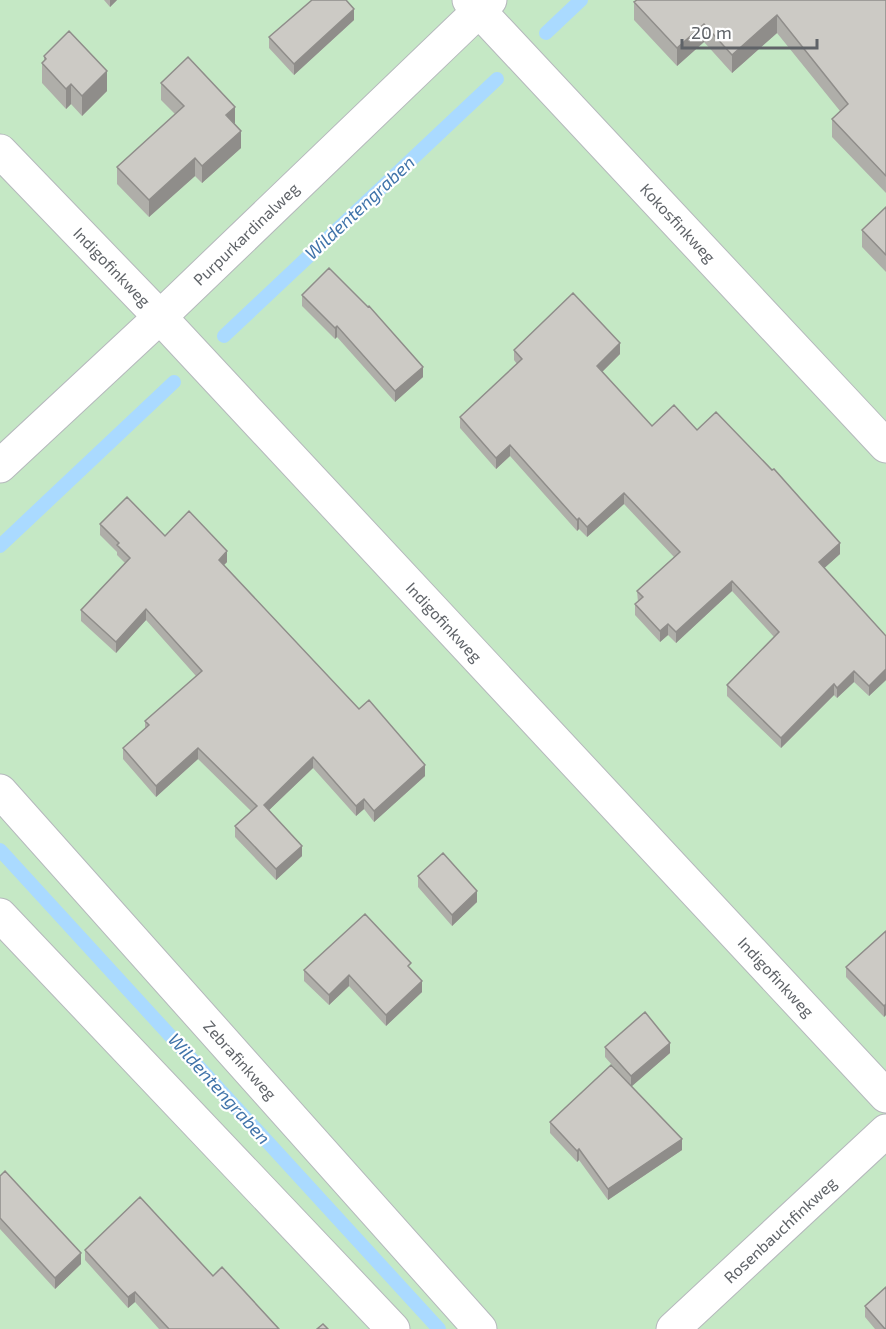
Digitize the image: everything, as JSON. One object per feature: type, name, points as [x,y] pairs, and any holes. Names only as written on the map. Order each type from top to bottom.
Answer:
[{"type":"lane","name":"Purpurkardinalweg","points":[[0,466],[160,317],[479,3]]},
{"type":"lane","name":"Kokosfinkweg","points":[[479,3],[886,446]]},
{"type":"lane","name":"Indigofinkweg","points":[[0,151],[160,317],[886,1096]]},
{"type":"lane","name":"Zebrafinkweg","points":[[0,791],[480,1329]]},
{"type":"lane","points":[[0,915],[393,1329]]},
{"type":"lane","name":"Rosenbauchfinkweg","points":[[673,1329],[886,1131]]},
{"type":"green space","points":[[0,0],[886,0],[886,1329],[0,1329]]},
{"type":"building","points":[[312,0],[346,0],[354,9],[294,64],[269,37]]},
{"type":"building","points":[[637,0],[886,0],[886,176],[832,119],[848,104],[777,15],[732,55],[704,24],[677,48],[634,2]]},
{"type":"building","points":[[69,31],[107,71],[82,96],[71,84],[66,89],[42,63],[46,59],[44,56]]},
{"type":"building","points":[[188,57],[235,107],[226,115],[241,131],[202,166],[195,158],[149,200],[117,167],[184,106],[161,83]]},
{"type":"building","points":[[886,207],[886,255],[862,230]]},
{"type":"building","points":[[329,268],[369,306],[423,367],[395,391],[337,326],[335,328],[302,295]]},
{"type":"building","points":[[573,293],[620,343],[597,366],[652,426],[674,405],[697,430],[716,412],[772,470],[774,469],[840,543],[819,562],[886,636],[886,669],[869,686],[854,671],[837,688],[834,684],[781,738],[727,685],[779,632],[732,581],[676,632],[668,624],[660,631],[635,604],[643,597],[637,591],[680,552],[624,493],[587,527],[579,518],[577,520],[510,445],[496,458],[460,417],[522,359],[514,350]]},
{"type":"building","points":[[127,497],[165,536],[189,511],[227,551],[219,560],[359,709],[369,700],[425,765],[374,811],[364,799],[356,806],[313,757],[264,805],[302,846],[276,869],[235,826],[257,806],[198,748],[156,786],[123,748],[149,725],[145,721],[202,671],[146,609],[116,642],[81,610],[130,558],[100,524]]},
{"type":"building","points":[[443,853],[477,891],[452,915],[418,876]]},
{"type":"building","points":[[365,914],[411,963],[408,966],[422,981],[386,1015],[349,975],[329,995],[304,970]]},
{"type":"building","points":[[886,931],[886,1004],[884,1006],[846,967]]},
{"type":"building","points":[[645,1012],[670,1043],[631,1076],[605,1047]]},
{"type":"building","points":[[611,1065],[682,1139],[608,1189],[579,1149],[577,1151],[550,1122]]},
{"type":"building","points":[[5,1171],[81,1253],[55,1278],[0,1218],[0,1176]]},
{"type":"building","points":[[140,1197],[213,1276],[222,1267],[279,1329],[169,1329],[135,1292],[128,1297],[85,1250]]},
{"type":"building","points":[[886,1287],[886,1329],[885,1329],[865,1306]]},
{"type":"building","points":[[323,1324],[328,1329],[317,1329]]},
{"type":"waterway","name":"Wildentengraben","points":[[546,33],[581,0]]},
{"type":"waterway","name":"Wildentengraben","points":[[224,336],[497,79]]},
{"type":"waterway","name":"Wildentengraben","points":[[0,546],[174,382]]},
{"type":"waterway","name":"Wildentengraben","points":[[0,850],[439,1329]]}]
